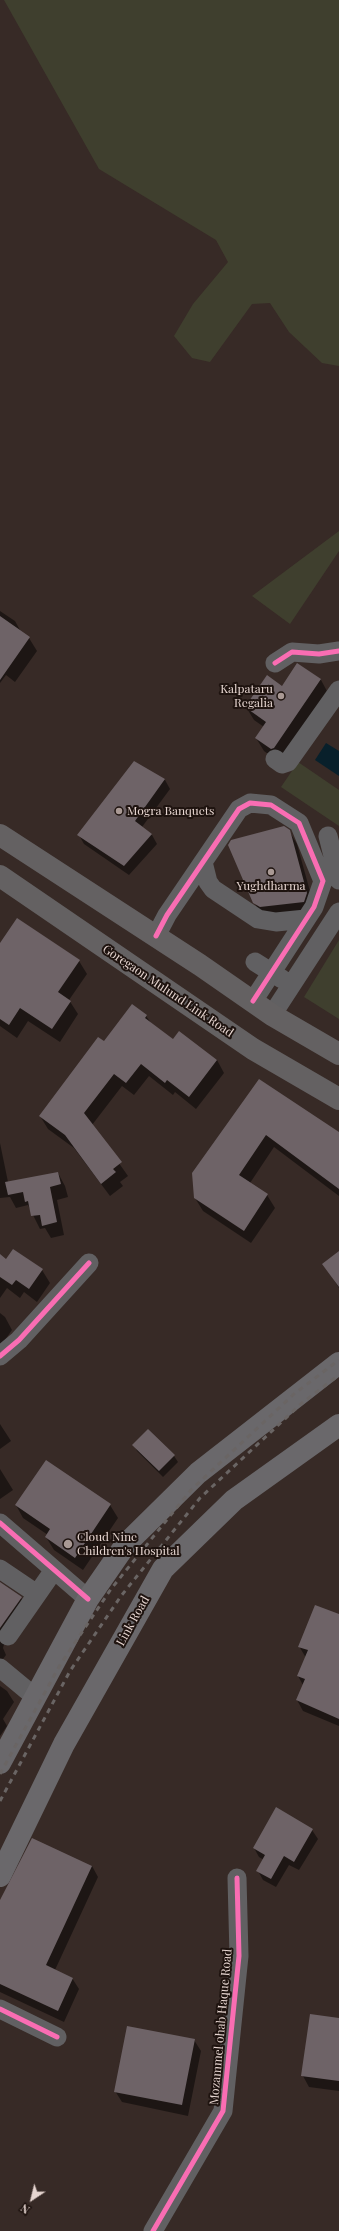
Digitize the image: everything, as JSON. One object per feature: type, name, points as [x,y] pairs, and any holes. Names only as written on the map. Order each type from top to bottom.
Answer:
[{"type":"main road","points":[[0,835],[156,936],[262,1008],[339,1054]]},
{"type":"main road","points":[[0,876],[21,848]]},
{"type":"main road","name":"Goregaon Mulund Link Road","points":[[0,876],[253,1049],[339,1099]]},
{"type":"main road","points":[[0,1763],[88,1599],[126,1544],[198,1473],[339,1363]]},
{"type":"main road","name":"Link Road","points":[[0,1876],[64,1744],[163,1569],[234,1500],[339,1425]]},
{"type":"street","points":[[274,663],[292,652],[319,654],[339,651]]},
{"type":"street","points":[[275,759],[282,764],[288,762],[339,690]]},
{"type":"street","points":[[156,936],[167,915],[239,809],[250,803],[271,805],[299,823],[323,881],[306,926],[281,978],[262,1008]]},
{"type":"street","points":[[328,836],[339,880]]},
{"type":"street","points":[[203,862],[208,882],[213,889],[258,919],[306,926]]},
{"type":"street","points":[[281,978],[339,912]]},
{"type":"street","points":[[254,962],[281,978]]},
{"type":"street","points":[[0,1356],[19,1340],[89,1263]]},
{"type":"street","points":[[0,1523],[88,1599]]},
{"type":"street","points":[[0,1569],[37,1594]]},
{"type":"street","points":[[8,1636],[54,1570]]},
{"type":"street","points":[[0,1668],[35,1697]]},
{"type":"street","name":"Mozammel ohab Haque Road","points":[[153,2231],[224,2111],[239,1956],[237,1878]]},
{"type":"street","points":[[0,2010],[57,2037]]},
{"type":"green space","points":[[4,0],[339,0],[339,366],[322,363],[289,332],[270,303],[252,304],[210,362],[192,358],[174,336],[193,304],[228,262],[216,240],[99,169]]},
{"type":"green space","points":[[339,531],[339,551],[290,624],[252,596]]},
{"type":"green space","points":[[298,762],[339,790],[339,826],[281,787]]},
{"type":"green space","points":[[339,940],[339,1019],[304,997]]},
{"type":"water","points":[[326,743],[339,751],[339,776],[315,760]]},
{"type":"building","points":[[0,616],[30,637],[0,680]]},
{"type":"building","name":"Kalpataru Regalia","points":[[297,663],[321,679],[274,748],[271,749],[255,738],[266,722],[245,707],[267,675],[282,686]]},
{"type":"building","name":"Mogra Banquets","points":[[134,761],[165,779],[135,821],[152,834],[124,866],[77,835]]},
{"type":"building","name":"Yughdharma","points":[[284,826],[290,830],[307,893],[304,902],[260,907],[253,903],[228,845],[231,840]]},
{"type":"building","points":[[17,918],[80,960],[58,992],[71,1001],[52,1029],[20,1008],[9,1025],[0,1019],[0,943]]},
{"type":"building","points":[[132,1004],[147,1015],[145,1018],[173,1039],[179,1031],[217,1060],[189,1097],[167,1080],[165,1083],[141,1064],[126,1083],[114,1074],[84,1113],[122,1162],[113,1169],[116,1172],[101,1184],[65,1135],[39,1116],[98,1037],[104,1041]]},
{"type":"building","points":[[259,1079],[339,1132],[339,1189],[266,1135],[239,1175],[268,1194],[244,1231],[194,1198],[192,1173]]},
{"type":"building","points":[[58,1172],[61,1184],[50,1187],[57,1222],[42,1226],[40,1215],[31,1216],[28,1201],[25,1202],[23,1192],[8,1195],[5,1182]]},
{"type":"building","points":[[13,1249],[43,1269],[29,1289],[16,1280],[12,1285],[0,1277],[0,1254],[6,1259]]},
{"type":"building","points":[[339,1251],[339,1287],[322,1264]]},
{"type":"building","points":[[148,1429],[175,1455],[159,1471],[132,1445]]},
{"type":"building","points":[[46,1460],[111,1504],[75,1558],[45,1537],[50,1529],[15,1505]]},
{"type":"building","points":[[0,1582],[22,1597],[0,1628]]},
{"type":"building","points":[[315,1605],[339,1614],[339,1719],[296,1700],[305,1679],[297,1676],[308,1650],[298,1647]]},
{"type":"building","points":[[276,1807],[313,1829],[294,1862],[284,1856],[271,1879],[256,1871],[265,1855],[253,1848]]},
{"type":"building","points":[[32,1838],[92,1866],[46,1965],[73,1978],[58,2011],[0,1984],[0,1900]]},
{"type":"building","points":[[310,2014],[339,2018],[339,2081],[301,2076]]},
{"type":"building","points":[[127,2026],[195,2039],[182,2105],[114,2092]]},
{"type":"railway","points":[[0,1774],[60,1665],[111,1589],[191,1490],[294,1394],[339,1360]]},
{"type":"railway","points":[[0,1801],[70,1671],[121,1596],[200,1498],[302,1403],[339,1375]]},
{"type":"cycle path","points":[[275,663],[292,652],[319,654],[339,651]]},
{"type":"cycle path","points":[[156,936],[167,915],[239,809],[250,803],[271,805],[299,823],[323,881],[314,907],[253,1001]]},
{"type":"cycle path","points":[[0,1356],[19,1340],[89,1263]]},
{"type":"cycle path","points":[[0,1523],[88,1599]]},
{"type":"cycle path","points":[[153,2231],[223,2111],[239,1956],[237,1878]]},
{"type":"cycle path","points":[[0,2009],[57,2037]]},
{"type":"place","name":"Kalpataru Regalia","points":[[281,696]]},
{"type":"place","name":"Mogra Banquets","points":[[119,811]]},
{"type":"place","name":"Yughdharma","points":[[271,872]]},
{"type":"place","name":"Cloud Nine Children's Hospital","points":[[68,1544]]}]
